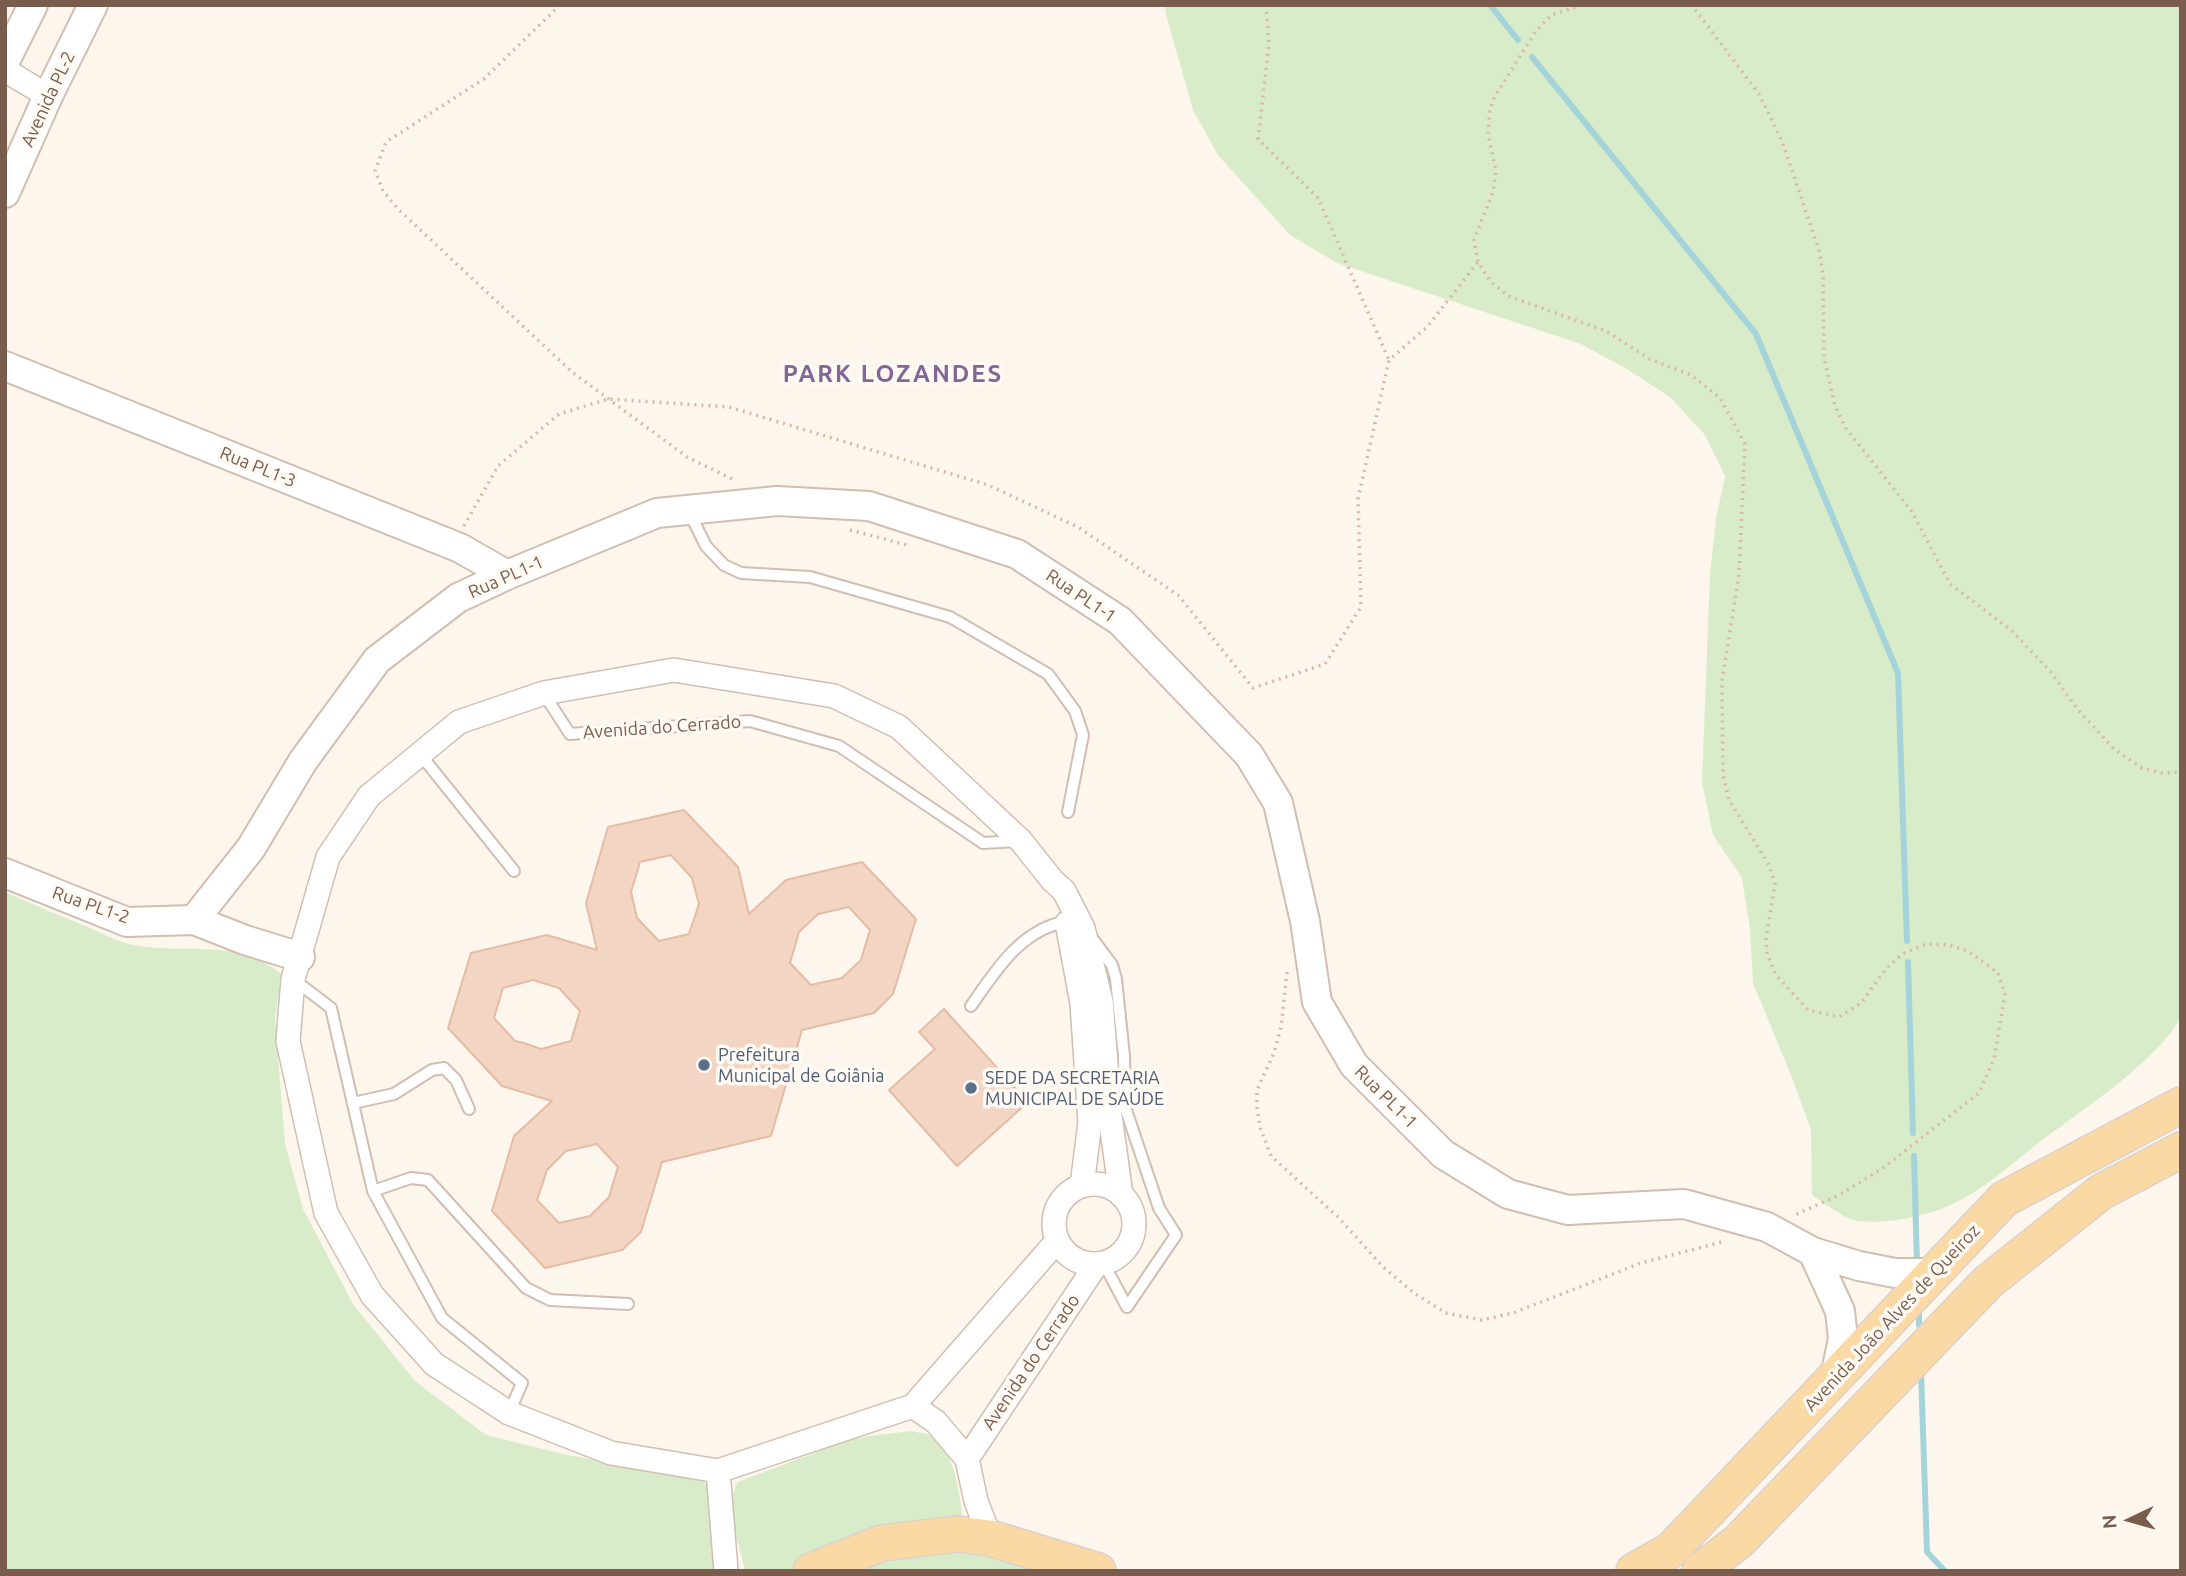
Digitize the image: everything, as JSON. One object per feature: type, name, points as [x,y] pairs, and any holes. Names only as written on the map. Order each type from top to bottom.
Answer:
[{"type":"main road","name":"Avenida João Alves de Queiroz","points":[[1634,1571],[1671,1550],[2004,1199],[2181,1105]]},
{"type":"main road","points":[[1700,1571],[1739,1541],[1988,1282],[2101,1192],[2181,1150]]},
{"type":"main road","points":[[811,1571],[882,1543],[957,1534],[990,1538],[1098,1571]]},
{"type":"street","points":[[5,61],[33,5]]},
{"type":"street","name":"Avenida PL-2","points":[[5,193],[48,96],[93,5]]},
{"type":"street","points":[[5,70],[48,96]]},
{"type":"street","name":"Rua PL1-3","points":[[5,366],[452,545],[507,575]]},
{"type":"street","name":"Rua PL1-1","points":[[194,920],[251,848],[303,761],[377,660],[458,598],[657,513],[777,501],[869,506],[1017,554],[1120,621],[1249,755],[1278,803],[1305,921],[1317,1002],[1354,1065],[1443,1154],[1508,1194],[1568,1210],[1684,1204],[1767,1227],[1813,1252],[1859,1266],[1895,1273],[1934,1273]]},
{"type":"street","points":[[1057,1241],[914,1406],[718,1471],[611,1452],[509,1413],[433,1364],[372,1295],[327,1213],[288,1041],[296,968],[328,857],[369,796],[459,722],[544,693],[674,670],[834,696],[900,727],[1021,841],[1064,891],[1101,1001],[1108,1114],[1121,1195]]},
{"type":"street","name":"Rua PL1-2","points":[[5,873],[127,922],[194,920],[245,940],[296,968]]},
{"type":"street","points":[[1082,1186],[1108,1114]]},
{"type":"street","points":[[1095,1184],[1109,1187],[1121,1195],[1130,1206],[1134,1220],[1133,1234],[1127,1247],[1117,1257],[1100,1264],[1084,1264],[1073,1259],[1057,1241],[1054,1228],[1055,1214],[1061,1202],[1070,1192],[1095,1184]]},
{"type":"street","points":[[1813,1252],[1840,1311],[1843,1339],[1835,1377]]},
{"type":"street","name":"Avenida do Cerrado","points":[[967,1459],[1100,1264]]},
{"type":"street","points":[[914,1406],[936,1422],[967,1459],[976,1501],[990,1538]]},
{"type":"street","points":[[718,1471],[726,1571]]},
{"type":"lane","points":[[689,510],[706,546],[724,565],[741,573],[810,577],[950,617],[1048,674],[1074,711],[1083,735],[1068,812]]},
{"type":"lane","name":"Avenida do Cerrado","points":[[544,693],[570,734],[750,721],[839,746],[983,843],[1021,841]]},
{"type":"lane","points":[[420,754],[514,871]]},
{"type":"lane","points":[[971,1006],[1005,957],[1043,930],[1075,924]]},
{"type":"lane","points":[[296,968],[331,1008],[373,1191],[442,1318],[522,1383],[509,1413]]},
{"type":"lane","points":[[353,1103],[394,1094],[432,1070],[443,1068],[456,1080],[469,1109]]},
{"type":"lane","points":[[1100,1264],[1127,1307],[1176,1235],[1108,1114]]},
{"type":"lane","points":[[373,1191],[411,1178],[429,1180],[527,1288],[550,1300],[628,1304]]},
{"type":"path","points":[[560,5],[484,79],[386,142],[374,171],[383,191],[398,209],[572,372],[687,457],[777,501]]},
{"type":"path","points":[[452,545],[498,466],[559,414],[608,399],[729,407],[988,485],[1078,527],[1178,595],[1253,688],[1325,664],[1361,607],[1358,499],[1389,360],[1318,198],[1258,139],[1269,44],[1266,5]]},
{"type":"path","points":[[1288,967],[1281,1027],[1274,1053],[1257,1090],[1260,1127],[1271,1156],[1338,1217],[1383,1267],[1414,1293],[1446,1313],[1482,1320],[1513,1313],[1641,1263],[1748,1236],[1841,1194],[1883,1168],[1979,1093],[1994,1059],[2005,994],[1998,973],[1968,951],[1948,945],[1926,944],[1902,954],[1885,970],[1861,1003],[1839,1017],[1808,1010],[1776,975],[1767,954],[1766,938],[1774,884],[1769,865],[1729,800],[1723,775],[1723,681],[1739,575],[1745,444],[1720,398],[1691,375],[1650,359],[1606,331],[1508,296],[1490,281],[1478,262],[1474,240],[1493,192],[1496,171],[1488,134],[1490,109],[1495,96],[1536,31],[1551,15],[1582,5]]},
{"type":"path","points":[[1690,5],[1759,94],[1782,141],[1819,250],[1823,273],[1824,358],[1835,406],[1845,426],[1912,512],[1950,584],[2019,638],[2052,672],[2078,710],[2113,749],[2142,768],[2161,773],[2181,772]]},
{"type":"path","points":[[1389,360],[1427,327],[1478,262]]},
{"type":"path","points":[[848,530],[908,545]]},
{"type":"green space","points":[[1165,5],[2181,5],[2181,1017],[2170,1034],[2137,1068],[1994,1178],[1941,1209],[1900,1219],[1858,1221],[1841,1214],[1812,1195],[1811,1130],[1753,983],[1750,930],[1742,878],[1713,835],[1702,782],[1710,573],[1716,519],[1725,476],[1705,435],[1670,397],[1581,344],[1337,263],[1290,235],[1218,155],[1193,110]]},
{"type":"green space","points":[[5,892],[125,943],[145,947],[226,951],[264,962],[281,974],[275,1019],[285,1144],[303,1209],[353,1304],[415,1381],[486,1435],[567,1455],[649,1469],[704,1482],[715,1502],[717,1571],[5,1571]]},
{"type":"green space","points":[[912,1431],[934,1437],[947,1454],[959,1492],[963,1527],[801,1563],[790,1571],[745,1571],[732,1514],[738,1482],[853,1438]]},
{"type":"green space","points":[[962,1549],[1059,1571],[842,1571],[874,1560]]},
{"type":"building","points":[[684,810],[738,867],[749,914],[786,880],[862,862],[916,919],[893,994],[874,1013],[802,1030],[771,1136],[662,1162],[641,1232],[622,1250],[545,1268],[492,1211],[514,1136],[552,1101],[502,1086],[448,1028],[471,953],[547,935],[597,950],[586,903],[608,827]],"holes":[[[671,855],[692,878],[699,904],[689,934],[659,941],[637,918],[631,892],[640,862]],[[849,907],[870,930],[861,960],[842,978],[811,985],[790,963],[799,932],[818,914]],[[533,980],[559,988],[580,1011],[571,1041],[541,1049],[515,1041],[494,1018],[503,988]],[[597,1144],[618,1167],[609,1197],[590,1216],[559,1223],[537,1200],[547,1170],[566,1151]]]},
{"type":"building","points":[[944,1009],[1028,1102],[957,1166],[889,1090],[935,1049],[919,1032]]},
{"type":"waterway","points":[[1490,5],[1518,40]]},
{"type":"waterway","points":[[1532,57],[1756,334],[1898,673],[1907,941]]},
{"type":"waterway","points":[[1908,962],[1913,1133]]},
{"type":"waterway","points":[[1914,1156],[1917,1265]]},
{"type":"waterway","points":[[1919,1306],[1919,1325]]},
{"type":"waterway","points":[[1921,1371],[1927,1552],[1945,1571]]},
{"type":"place","name":"Prefeitura Municipal de Goiânia","points":[[704,1065]]},
{"type":"place","name":"SEDE DA SECRETARIA MUNICIPAL DE SAÚDE","points":[[971,1088]]},
{"type":"district","name":"PARK LOZANDES","points":[[893,374]]}]
